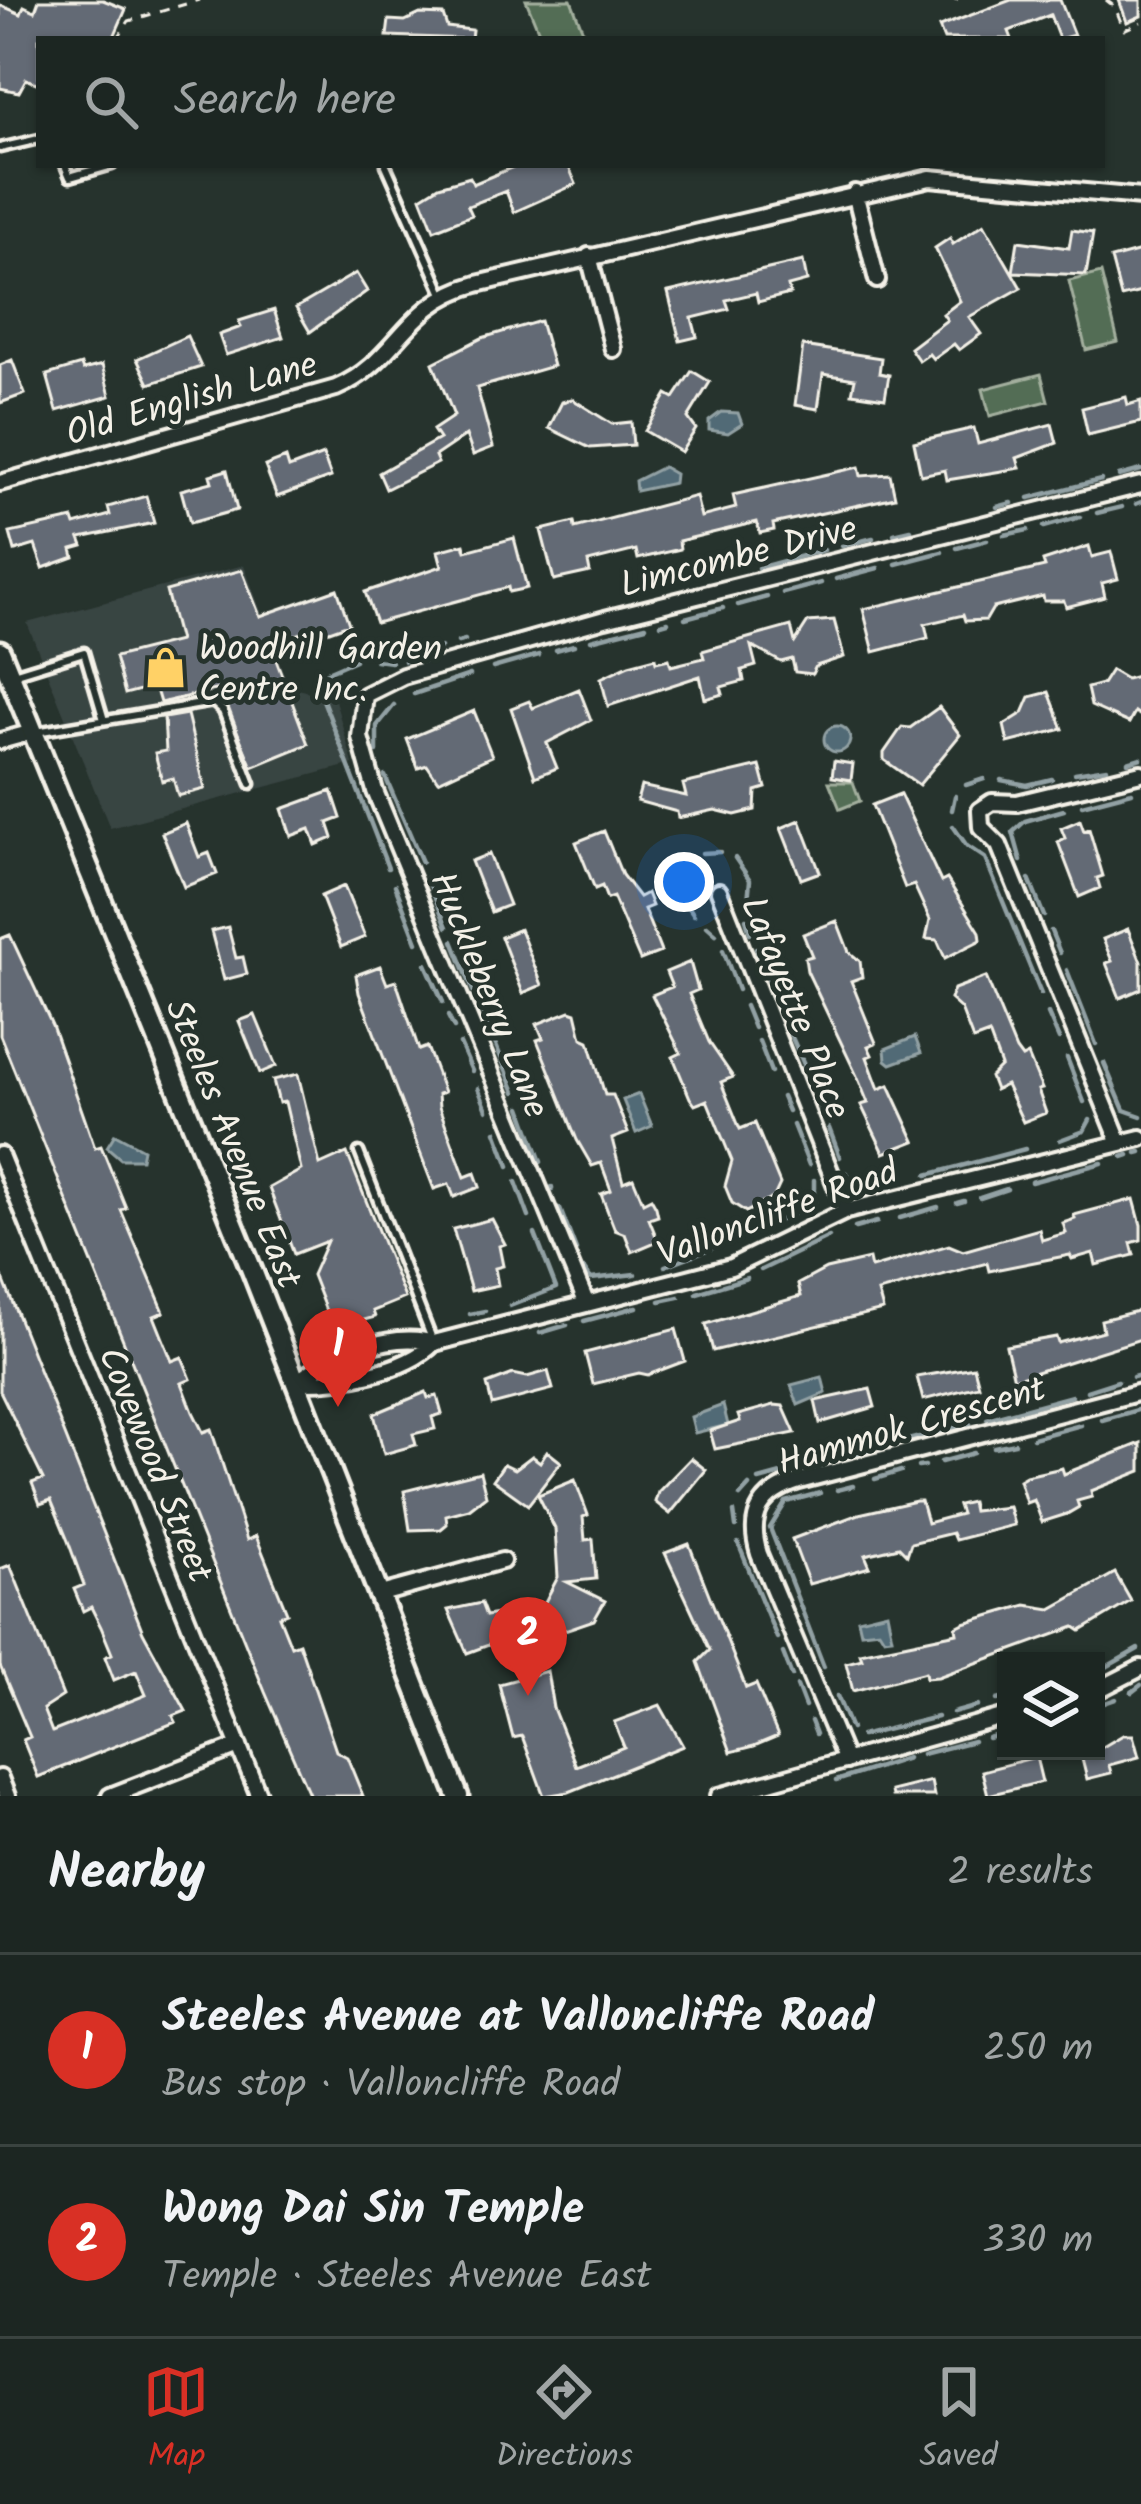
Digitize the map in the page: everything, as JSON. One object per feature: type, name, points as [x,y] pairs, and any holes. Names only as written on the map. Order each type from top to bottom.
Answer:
[{"type":"main road","name":"Steeles Avenue East","points":[[0,651],[297,1382],[458,1796]]},
{"type":"street","name":"Old English Lane","points":[[0,483],[336,388],[367,371],[415,314],[444,296],[590,256],[855,193],[960,177],[1093,196],[1141,196]]},
{"type":"street","points":[[855,193],[877,280]]},
{"type":"street","points":[[590,256],[613,349]]},
{"type":"street","name":"Limcombe Drive","points":[[362,704],[371,688],[403,676],[588,624],[1141,485]]},
{"type":"street","name":"Huckleberry Lane","points":[[362,704],[360,737],[375,791],[586,1302]]},
{"type":"street","points":[[0,741],[33,732]]},
{"type":"street","points":[[1120,1142],[999,845],[981,827],[980,810],[992,802],[1017,803],[1141,773]]},
{"type":"street","name":"Lafayette Place","points":[[719,891],[846,1211]]},
{"type":"street","name":"Valloncliffe Road","points":[[297,1382],[326,1383],[420,1358],[434,1343],[731,1267],[846,1211],[1141,1138]]},
{"type":"street","name":"Covewood Street","points":[[0,1155],[259,1796]]},
{"type":"street","name":"Valloncliffe Road","points":[[297,1382],[329,1359],[416,1337],[434,1343]]},
{"type":"street","name":"Hammok Crescent","points":[[846,1760],[758,1554],[752,1527],[763,1501],[799,1480],[1141,1392]]},
{"type":"street","points":[[376,1595],[502,1561]]},
{"type":"street","points":[[1105,1686],[1141,1668]]},
{"type":"street","points":[[719,1796],[997,1718]]},
{"type":"street","points":[[110,1796],[238,1746]]},
{"type":"street","points":[[0,1778],[7,1796]]},
{"type":"lane","points":[[0,148],[36,140]]},
{"type":"lane","points":[[66,168],[70,177],[102,168]]},
{"type":"lane","points":[[387,168],[444,296]]},
{"type":"lane","points":[[9,675],[33,672],[84,652],[104,720]]},
{"type":"lane","points":[[33,732],[213,702],[223,711],[251,784]]},
{"type":"lane","points":[[359,1152],[434,1343]]},
{"type":"path","points":[[119,36],[129,21],[199,0]]},
{"type":"path","points":[[1106,0],[1115,7],[1124,30],[1141,22]]},
{"type":"shaded area","points":[[244,565],[288,686],[335,700],[353,764],[110,828],[27,623]]},
{"type":"green space","points":[[526,0],[571,0],[585,36],[541,36]]},
{"type":"green space","points":[[1101,273],[1118,342],[1086,350],[1069,281]]},
{"type":"green space","points":[[1041,374],[1048,401],[990,416],[983,389]]},
{"type":"green space","points":[[829,782],[853,782],[860,801],[840,809]]},
{"type":"water","points":[[721,412],[738,413],[742,424],[728,433],[709,430],[709,421]]},
{"type":"water","points":[[663,467],[675,474],[674,483],[636,491],[635,481]]},
{"type":"water","points":[[837,726],[850,739],[837,752],[824,739]]},
{"type":"water","points":[[915,1037],[921,1053],[891,1064],[886,1060],[885,1049]]},
{"type":"water","points":[[639,1094],[652,1126],[636,1133],[623,1100]]},
{"type":"water","points":[[115,1134],[143,1149],[141,1159],[121,1159],[107,1147]]},
{"type":"water","points":[[822,1377],[826,1393],[798,1405],[791,1385]]},
{"type":"water","points":[[723,1405],[728,1425],[695,1433],[691,1417]]},
{"type":"water","points":[[887,1612],[892,1637],[884,1638],[879,1630],[861,1632],[858,1619]]},
{"type":"building","points":[[39,0],[103,0],[126,9],[114,36],[36,36],[36,83],[26,79],[19,92],[0,88],[0,5],[21,14],[24,6],[35,11]]},
{"type":"building","points":[[1011,0],[1060,0],[1074,35],[1058,36],[1050,15],[1009,31],[1011,36],[943,36],[939,27]]},
{"type":"building","points":[[1119,0],[1141,0],[1141,16],[1127,22]]},
{"type":"building","points":[[420,14],[443,15],[447,27],[472,30],[471,36],[387,36],[389,20],[405,21]]},
{"type":"building","points":[[511,168],[569,168],[576,184],[514,212],[506,191],[468,206],[472,215],[434,230],[421,197],[470,177],[473,184]]},
{"type":"building","points":[[984,224],[1021,288],[969,317],[981,334],[959,350],[954,344],[933,359],[929,354],[919,361],[910,348],[947,320],[943,314],[960,301],[935,248],[950,238],[953,244]]},
{"type":"building","points":[[1072,230],[1093,233],[1086,275],[1013,272],[1018,241],[1069,248]]},
{"type":"building","points":[[1141,251],[1141,292],[1121,297],[1111,259]]},
{"type":"building","points":[[803,261],[807,281],[788,286],[790,294],[758,302],[756,293],[726,300],[729,309],[692,318],[697,337],[680,341],[668,292]]},
{"type":"building","points":[[356,273],[367,291],[310,332],[296,308]]},
{"type":"building","points":[[274,310],[283,337],[226,355],[219,335],[241,327],[239,321]]},
{"type":"building","points":[[540,321],[553,366],[477,388],[493,447],[473,455],[466,435],[435,456],[438,463],[386,489],[379,473],[439,439],[433,430],[454,416],[433,363],[482,338]]},
{"type":"building","points":[[187,336],[201,367],[149,384],[137,359]]},
{"type":"building","points":[[803,346],[881,358],[879,373],[889,375],[885,398],[852,393],[855,379],[823,374],[818,409],[795,405]]},
{"type":"building","points":[[12,360],[25,394],[0,403],[0,365]]},
{"type":"building","points":[[81,365],[83,370],[102,365],[110,396],[57,411],[47,375]]},
{"type":"building","points":[[692,371],[710,382],[688,418],[696,429],[681,452],[645,431],[667,394],[674,398]]},
{"type":"building","points":[[1126,397],[1128,405],[1141,401],[1141,422],[1088,435],[1082,408]]},
{"type":"building","points":[[572,399],[612,424],[631,422],[633,445],[590,448],[549,428],[562,402]]},
{"type":"building","points":[[1052,424],[1057,443],[1017,458],[1020,468],[947,480],[945,470],[921,475],[914,442],[974,428],[978,444]]},
{"type":"building","points":[[323,455],[331,477],[277,497],[265,466],[286,458],[289,468]]},
{"type":"building","points":[[859,467],[861,476],[890,474],[895,497],[773,524],[774,530],[760,533],[757,522],[679,541],[680,549],[638,559],[636,550],[588,562],[590,572],[554,580],[541,530],[574,522],[575,528],[696,496],[701,517],[736,508],[733,495]]},
{"type":"building","points":[[227,470],[237,510],[190,523],[181,490],[212,482],[210,475]]},
{"type":"building","points":[[146,496],[154,523],[80,538],[83,546],[72,549],[74,557],[43,568],[35,545],[15,551],[10,533],[73,519],[75,525],[110,515],[108,507]]},
{"type":"building","points":[[514,538],[527,588],[509,592],[508,587],[376,623],[365,592],[442,566],[438,551],[464,544],[466,551]]},
{"type":"building","points":[[1089,546],[1092,557],[1111,552],[1118,579],[1102,583],[1105,597],[1066,607],[1064,601],[1044,601],[1043,596],[993,608],[986,620],[965,621],[963,615],[925,624],[928,638],[874,652],[863,609],[1045,567],[1043,561]]},
{"type":"building","points":[[242,570],[260,616],[337,589],[349,624],[307,639],[305,632],[270,644],[308,744],[252,767],[219,689],[160,703],[155,686],[125,694],[115,657],[179,641],[166,591]]},
{"type":"building","points":[[834,620],[844,657],[816,666],[812,674],[795,672],[792,659],[781,662],[751,646],[756,666],[742,670],[744,681],[721,687],[723,694],[705,699],[700,676],[608,706],[601,678],[629,665],[655,658],[656,662],[669,659],[671,666],[704,658],[702,651],[791,626],[795,642],[808,622]]},
{"type":"building","points":[[1111,670],[1126,679],[1141,675],[1141,716],[1135,712],[1129,723],[1091,706],[1087,688],[1102,684]]},
{"type":"building","points":[[579,689],[591,720],[547,743],[557,768],[535,777],[511,708],[529,701],[533,708]]},
{"type":"building","points":[[1049,692],[1063,729],[1008,743],[1004,725],[1023,713],[1030,697]]},
{"type":"building","points":[[939,707],[960,735],[919,785],[884,760],[884,753],[902,727],[910,728]]},
{"type":"building","points":[[474,711],[492,756],[438,781],[427,765],[418,768],[407,739]]},
{"type":"building","points":[[187,714],[205,789],[178,796],[173,778],[162,781],[155,753],[166,751],[164,718]]},
{"type":"building","points":[[834,761],[853,764],[851,780],[832,777]]},
{"type":"building","points":[[760,766],[766,788],[756,791],[755,810],[735,815],[715,810],[678,818],[677,812],[637,801],[641,786],[686,796],[683,784]]},
{"type":"building","points":[[332,791],[341,818],[328,823],[333,838],[316,845],[310,829],[291,836],[282,809]]},
{"type":"building","points":[[900,794],[941,882],[947,879],[980,932],[981,940],[945,958],[937,940],[926,939],[930,920],[914,885],[905,888],[872,805]]},
{"type":"building","points":[[800,820],[820,872],[801,879],[781,828]]},
{"type":"building","points":[[1080,820],[1084,831],[1089,829],[1103,876],[1097,878],[1100,888],[1079,897],[1058,842],[1065,838],[1061,828]]},
{"type":"building","points":[[186,823],[199,857],[209,853],[217,874],[184,887],[162,833]]},
{"type":"building","points":[[604,831],[622,875],[639,897],[647,893],[652,906],[644,909],[661,952],[640,960],[613,897],[607,899],[602,886],[595,889],[576,842]]},
{"type":"building","points":[[489,854],[509,905],[491,912],[471,861]]},
{"type":"building","points":[[344,886],[365,937],[341,947],[321,896]]},
{"type":"building","points":[[837,921],[849,952],[860,961],[862,977],[851,981],[876,1043],[868,1046],[872,1055],[867,1057],[879,1089],[889,1085],[915,1141],[884,1153],[861,1105],[868,1103],[857,1076],[807,971],[805,958],[812,956],[803,934]]},
{"type":"building","points":[[228,927],[236,958],[243,957],[247,974],[224,980],[211,931]]},
{"type":"building","points":[[520,929],[542,985],[523,993],[501,937]]},
{"type":"building","points":[[1128,929],[1141,962],[1141,989],[1120,998],[1106,963],[1112,961],[1103,939]]},
{"type":"building","points":[[10,935],[52,1025],[95,1148],[101,1146],[126,1208],[121,1210],[164,1312],[154,1316],[172,1361],[182,1357],[191,1379],[182,1383],[193,1412],[203,1432],[211,1429],[247,1540],[256,1536],[287,1613],[279,1616],[291,1646],[299,1643],[336,1751],[347,1757],[363,1796],[310,1796],[265,1692],[0,1035],[0,939]]},
{"type":"building","points":[[690,962],[698,990],[689,994],[709,1042],[733,1077],[721,1082],[740,1129],[755,1123],[780,1184],[774,1197],[746,1212],[732,1203],[725,1186],[732,1161],[707,1100],[695,1105],[690,1098],[673,1057],[681,1053],[652,995],[672,987],[666,972]]},
{"type":"building","points":[[380,966],[387,984],[396,981],[419,1050],[427,1047],[444,1092],[438,1094],[439,1107],[465,1177],[475,1173],[480,1187],[454,1197],[449,1184],[434,1189],[359,993],[356,975]]},
{"type":"building","points":[[986,977],[1016,1050],[1022,1058],[1028,1055],[1042,1089],[1038,1090],[1046,1113],[1023,1122],[1006,1085],[995,1090],[990,1077],[1001,1066],[989,1034],[973,1040],[961,1009],[950,999],[954,989]]},
{"type":"building","points":[[576,1013],[605,1095],[613,1095],[628,1133],[612,1139],[623,1182],[633,1178],[643,1202],[651,1198],[656,1207],[658,1216],[649,1219],[658,1241],[632,1252],[625,1234],[615,1230],[601,1194],[611,1190],[601,1163],[592,1166],[577,1140],[537,1040],[543,1038],[537,1024]]},
{"type":"building","points":[[255,1015],[276,1066],[260,1073],[239,1021]]},
{"type":"building","points":[[298,1074],[320,1165],[347,1153],[405,1298],[373,1311],[375,1317],[333,1329],[312,1275],[327,1241],[294,1254],[269,1188],[301,1170],[285,1102],[279,1103],[273,1080]]},
{"type":"building","points":[[1134,1199],[1141,1240],[1131,1243],[1134,1255],[1096,1265],[1093,1253],[1072,1259],[1070,1255],[989,1271],[987,1263],[878,1292],[883,1310],[713,1351],[706,1324],[801,1296],[798,1284],[826,1269],[869,1259],[871,1268],[949,1245],[963,1251],[1039,1229],[1042,1240],[1066,1233],[1063,1223],[1075,1219],[1074,1215]]},
{"type":"building","points":[[492,1219],[505,1244],[499,1246],[503,1266],[495,1268],[498,1285],[471,1291],[453,1229]]},
{"type":"building","points":[[0,1271],[143,1632],[186,1711],[173,1716],[176,1722],[38,1777],[23,1740],[30,1737],[0,1666],[0,1569],[10,1565],[63,1696],[43,1709],[52,1732],[146,1695],[136,1671],[114,1680],[105,1657],[112,1654],[101,1627],[91,1607],[83,1611],[74,1589],[84,1585],[68,1541],[51,1500],[40,1504],[32,1483],[43,1479],[0,1391]]},
{"type":"building","points":[[1141,1310],[1141,1339],[1014,1379],[1006,1346],[1056,1337],[1058,1343],[1103,1331],[1101,1320]]},
{"type":"building","points":[[676,1329],[685,1361],[648,1375],[593,1384],[585,1353]]},
{"type":"building","points":[[974,1367],[979,1386],[923,1400],[917,1377]]},
{"type":"building","points":[[548,1371],[553,1389],[492,1405],[487,1384],[513,1374],[527,1377]]},
{"type":"building","points":[[870,1389],[875,1407],[820,1423],[815,1401]]},
{"type":"building","points":[[426,1392],[428,1398],[437,1396],[442,1414],[432,1417],[435,1429],[413,1434],[416,1445],[384,1454],[374,1414]]},
{"type":"building","points":[[783,1406],[795,1433],[715,1449],[710,1431],[740,1421],[738,1415]]},
{"type":"building","points":[[1141,1443],[1141,1471],[1091,1491],[1092,1497],[1077,1501],[1079,1507],[1067,1514],[1042,1522],[1034,1500],[1026,1503],[1019,1480],[1026,1476],[1062,1468],[1064,1474]]},
{"type":"building","points":[[547,1451],[561,1462],[528,1505],[493,1480],[504,1464],[515,1469],[532,1456],[540,1462]]},
{"type":"building","points":[[691,1458],[706,1470],[670,1514],[655,1502],[658,1492]]},
{"type":"building","points":[[480,1472],[486,1496],[469,1509],[446,1515],[447,1524],[441,1529],[410,1530],[404,1491]]},
{"type":"building","points":[[575,1480],[588,1515],[583,1517],[585,1540],[593,1539],[596,1579],[567,1582],[605,1601],[594,1620],[565,1630],[551,1623],[519,1640],[505,1644],[502,1640],[467,1653],[448,1610],[481,1603],[486,1616],[528,1609],[534,1623],[558,1577],[555,1529],[538,1495]]},
{"type":"building","points":[[921,1501],[927,1523],[961,1514],[958,1505],[971,1502],[973,1511],[1009,1507],[1014,1525],[955,1540],[952,1533],[911,1543],[907,1555],[899,1547],[865,1555],[870,1567],[809,1584],[792,1539],[859,1514]]},
{"type":"building","points":[[689,1544],[746,1688],[756,1684],[778,1736],[754,1746],[731,1752],[698,1662],[710,1650],[665,1553]]},
{"type":"building","points":[[1115,1573],[1131,1601],[1081,1631],[1075,1627],[997,1652],[938,1677],[926,1678],[925,1672],[853,1691],[846,1663],[862,1659],[860,1653],[957,1633],[956,1627],[964,1623],[1026,1605],[1051,1609]]},
{"type":"building","points":[[547,1671],[553,1708],[576,1766],[624,1747],[614,1722],[660,1705],[683,1746],[569,1792],[544,1796],[522,1736],[513,1738],[499,1684]]},
{"type":"building","points":[[1133,1735],[1139,1757],[1109,1765],[1111,1773],[1087,1779],[1082,1760],[1105,1760],[1105,1746]]},
{"type":"building","points":[[1037,1760],[1042,1782],[988,1795],[982,1771]]},
{"type":"building","points":[[931,1781],[934,1796],[892,1796],[891,1791]]},
{"type":"waterway","points":[[1119,476],[1141,470]]},
{"type":"waterway","points":[[1029,498],[1101,480]]},
{"type":"waterway","points":[[1136,504],[1141,502]]},
{"type":"waterway","points":[[997,507],[1012,503]]},
{"type":"waterway","points":[[1097,513],[1122,507]]},
{"type":"waterway","points":[[1044,527],[1080,517]]},
{"type":"waterway","points":[[894,534],[911,530]]},
{"type":"waterway","points":[[1004,535],[1028,530]]},
{"type":"waterway","points":[[842,546],[873,538]]},
{"type":"waterway","points":[[957,548],[987,540]]},
{"type":"waterway","points":[[758,568],[824,550]]},
{"type":"waterway","points":[[896,564],[942,552]]},
{"type":"waterway","points":[[836,579],[878,568]]},
{"type":"waterway","points":[[783,593],[821,583]]},
{"type":"waterway","points":[[738,605],[767,597]]},
{"type":"waterway","points":[[685,618],[723,608]]},
{"type":"waterway","points":[[661,624],[668,622]]},
{"type":"waterway","points":[[591,640],[646,626]]},
{"type":"waterway","points":[[458,642],[465,640]]},
{"type":"waterway","points":[[556,650],[574,645]]},
{"type":"waterway","points":[[405,661],[441,647]]},
{"type":"waterway","points":[[493,668],[539,655]]},
{"type":"waterway","points":[[325,673],[355,660]]},
{"type":"waterway","points":[[376,660],[391,662]]},
{"type":"waterway","points":[[414,694],[470,675]]},
{"type":"waterway","points":[[318,687],[388,868]]},
{"type":"waterway","points":[[377,752],[377,726],[394,705]]},
{"type":"waterway","points":[[1128,762],[1141,758]]},
{"type":"waterway","points":[[1075,773],[1107,768]]},
{"type":"waterway","points":[[385,776],[422,862]]},
{"type":"waterway","points":[[966,785],[984,779]]},
{"type":"waterway","points":[[1001,780],[1027,785],[1052,779]]},
{"type":"waterway","points":[[1082,805],[1132,792]]},
{"type":"waterway","points":[[952,810],[955,796]]},
{"type":"waterway","points":[[1021,861],[1013,832],[1025,821],[1064,810]]},
{"type":"waterway","points":[[953,826],[967,846],[985,858],[1041,994]]},
{"type":"waterway","points":[[702,853],[720,852]]},
{"type":"waterway","points":[[735,858],[750,880],[748,901]]},
{"type":"waterway","points":[[680,882],[688,862]]},
{"type":"waterway","points":[[427,878],[447,927]]},
{"type":"waterway","points":[[1029,879],[1044,916]]},
{"type":"waterway","points":[[395,885],[417,942]]},
{"type":"waterway","points":[[684,900],[694,915]]},
{"type":"waterway","points":[[746,919],[750,933]]},
{"type":"waterway","points":[[707,926],[716,934]]},
{"type":"waterway","points":[[1051,931],[1060,953]]},
{"type":"waterway","points":[[453,941],[474,993]]},
{"type":"waterway","points":[[756,948],[771,985]]},
{"type":"waterway","points":[[723,950],[738,990]]},
{"type":"waterway","points":[[426,964],[443,1002]]},
{"type":"waterway","points":[[1067,970],[1096,1044]]},
{"type":"waterway","points":[[778,1001],[784,1015]]},
{"type":"waterway","points":[[745,1006],[754,1028]]},
{"type":"waterway","points":[[482,1011],[515,1092]]},
{"type":"waterway","points":[[1048,1014],[1059,1039]]},
{"type":"waterway","points":[[448,1016],[454,1028]]},
{"type":"waterway","points":[[790,1033],[807,1071]]},
{"type":"waterway","points":[[759,1041],[771,1072]]},
{"type":"waterway","points":[[460,1044],[472,1071]]},
{"type":"waterway","points":[[1067,1058],[1084,1102]]},
{"type":"waterway","points":[[1104,1063],[1124,1110],[1141,1116]]},
{"type":"waterway","points":[[478,1088],[487,1110]]},
{"type":"waterway","points":[[814,1090],[823,1111]]},
{"type":"waterway","points":[[782,1097],[788,1111]]},
{"type":"waterway","points":[[521,1107],[541,1162]]},
{"type":"waterway","points":[[1060,1140],[1084,1131],[1090,1120]]},
{"type":"waterway","points":[[793,1125],[809,1165]]},
{"type":"waterway","points":[[829,1128],[840,1157]]},
{"type":"waterway","points":[[496,1131],[509,1166]]},
{"type":"waterway","points":[[927,1175],[1025,1149]]},
{"type":"waterway","points":[[1137,1153],[1141,1152]]},
{"type":"waterway","points":[[1123,1157],[1129,1155]]},
{"type":"waterway","points":[[1031,1182],[1102,1163]]},
{"type":"waterway","points":[[846,1173],[861,1192],[891,1185]]},
{"type":"waterway","points":[[768,1226],[814,1204],[814,1180]]},
{"type":"waterway","points":[[516,1182],[529,1217]]},
{"type":"waterway","points":[[980,1198],[1007,1189]]},
{"type":"waterway","points":[[957,1203],[964,1201]]},
{"type":"waterway","points":[[900,1218],[938,1207]]},
{"type":"waterway","points":[[560,1209],[576,1250]]},
{"type":"waterway","points":[[855,1228],[877,1222]]},
{"type":"waterway","points":[[665,1266],[759,1230]]},
{"type":"waterway","points":[[510,1306],[556,1288],[535,1234]]},
{"type":"waterway","points":[[761,1270],[829,1237]]},
{"type":"waterway","points":[[584,1269],[591,1279],[635,1274]]},
{"type":"waterway","points":[[697,1293],[747,1278]]},
{"type":"waterway","points":[[660,1301],[679,1297]]},
{"type":"waterway","points":[[584,1321],[637,1307]]},
{"type":"waterway","points":[[470,1314],[485,1311]]},
{"type":"waterway","points":[[540,1333],[567,1325]]},
{"type":"waterway","points":[[1133,1377],[1141,1375]]},
{"type":"waterway","points":[[1087,1391],[1118,1381]]},
{"type":"waterway","points":[[987,1419],[1072,1396]]},
{"type":"waterway","points":[[1102,1420],[1141,1409]]},
{"type":"waterway","points":[[885,1446],[970,1424]]},
{"type":"waterway","points":[[1033,1438],[1081,1425]]},
{"type":"waterway","points":[[994,1447],[1015,1443]]},
{"type":"waterway","points":[[759,1480],[869,1450]]},
{"type":"waterway","points":[[941,1462],[974,1453]]},
{"type":"waterway","points":[[918,1467],[925,1466]]},
{"type":"waterway","points":[[875,1479],[901,1471]]},
{"type":"waterway","points":[[740,1496],[749,1486]]},
{"type":"waterway","points":[[837,1490],[853,1486]]},
{"type":"waterway","points":[[820,1493],[786,1502],[770,1528],[824,1667]]},
{"type":"waterway","points":[[734,1512],[736,1527]]},
{"type":"waterway","points":[[738,1543],[777,1638]]},
{"type":"waterway","points":[[1105,1668],[1138,1649]]},
{"type":"waterway","points":[[783,1653],[792,1676]]},
{"type":"waterway","points":[[1132,1692],[1141,1685]]},
{"type":"waterway","points":[[797,1686],[805,1707]]},
{"type":"waterway","points":[[837,1696],[851,1729]]},
{"type":"waterway","points":[[1105,1703],[1116,1699]]},
{"type":"waterway","points":[[953,1713],[978,1706]]},
{"type":"waterway","points":[[861,1736],[937,1717]]},
{"type":"waterway","points":[[811,1721],[816,1734]]},
{"type":"waterway","points":[[988,1738],[997,1736]]},
{"type":"waterway","points":[[922,1754],[973,1741]]},
{"type":"waterway","points":[[836,1781],[907,1758]]},
{"type":"place","name":"Woodhill Garden Centre Inc.","points":[[165,668]]},
{"type":"place","name":"Steeles Avenue at Valloncliffe Road","points":[[338,1407]]},
{"type":"place","name":"Wong Dai Sin Temple","points":[[528,1696]]}]
